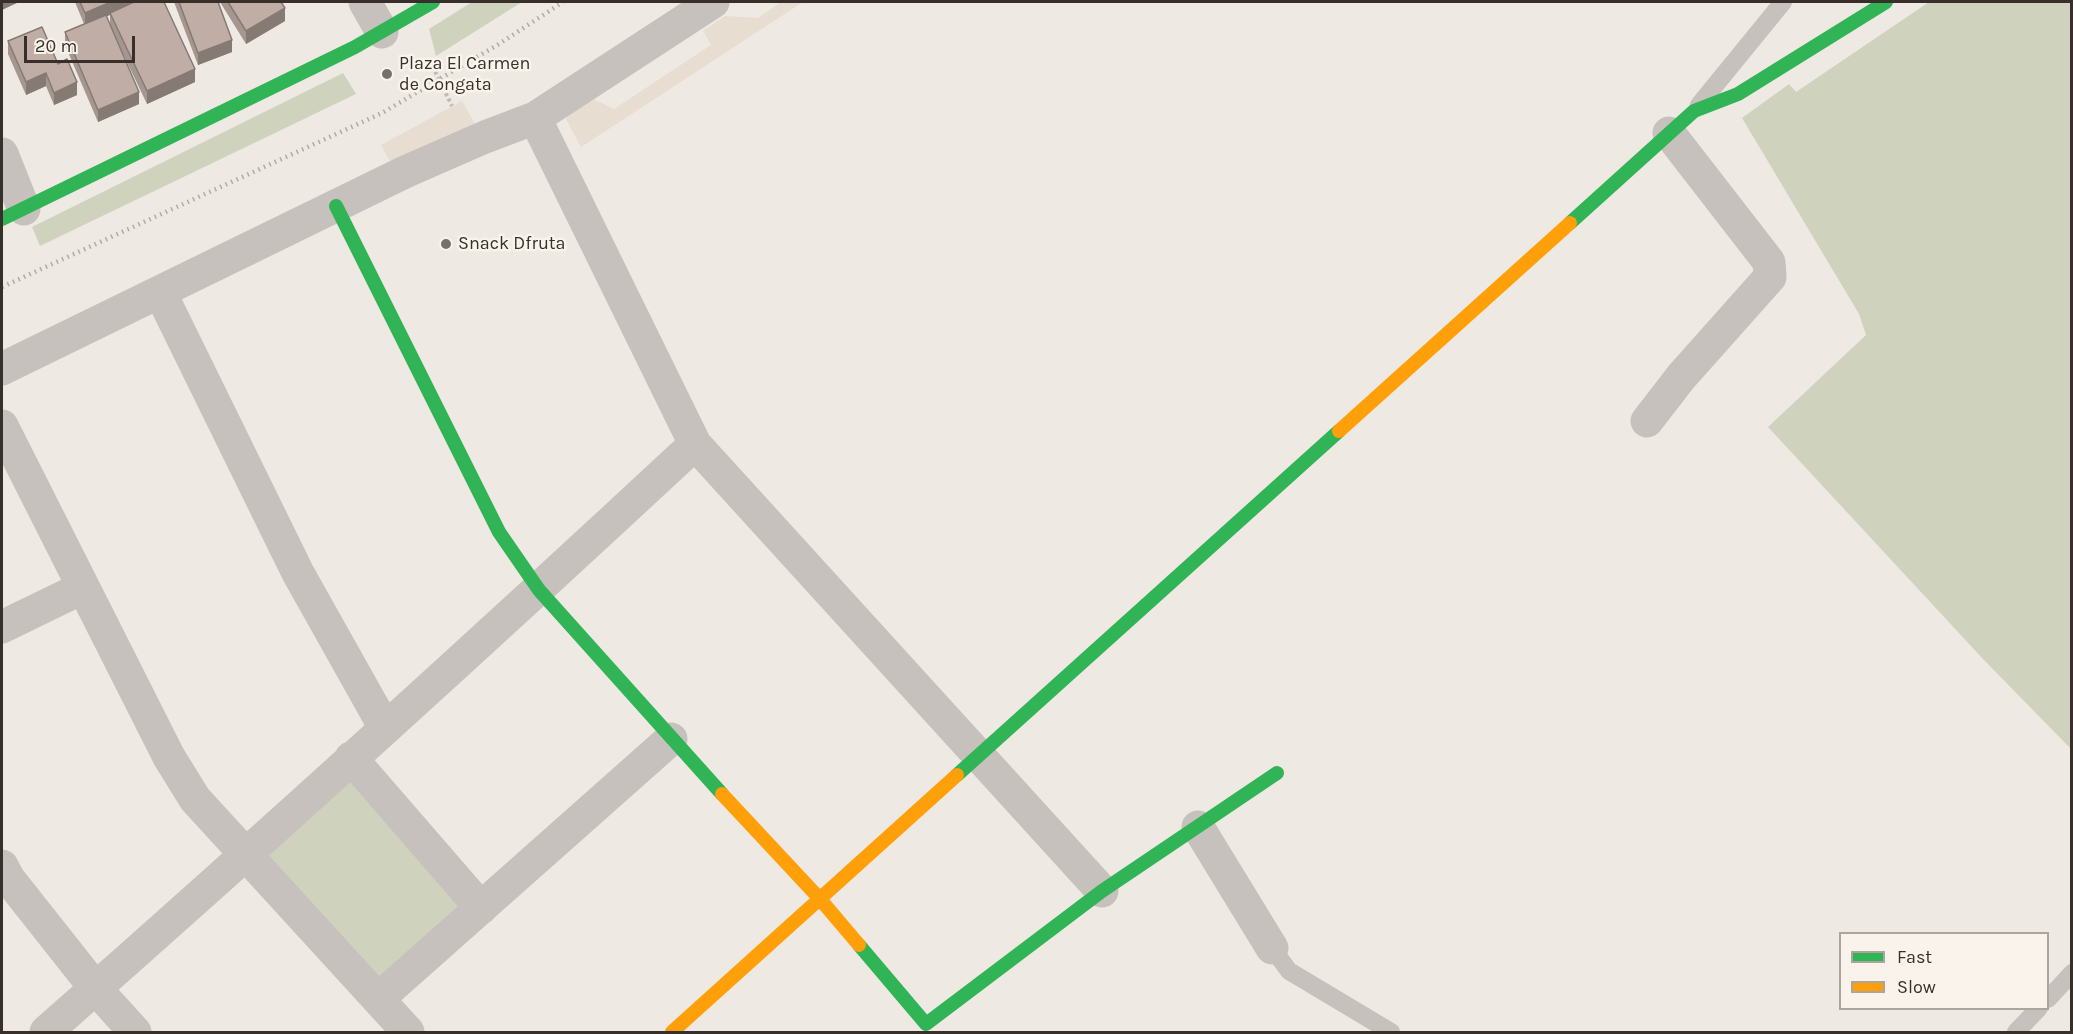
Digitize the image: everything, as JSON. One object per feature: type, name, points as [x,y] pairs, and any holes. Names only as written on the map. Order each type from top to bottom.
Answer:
[{"type":"street","points":[[365,2],[382,32]]},
{"type":"street","points":[[2,154],[13,214],[382,32],[433,2]]},
{"type":"street","points":[[2,369],[434,159],[535,118],[713,2]]},
{"type":"street","points":[[672,1032],[1694,111],[1738,94],[1886,2]]},
{"type":"street","points":[[535,118],[694,444],[1102,891]]},
{"type":"street","points":[[1647,421],[1681,378],[1770,277],[1769,262],[1669,133]]},
{"type":"street","points":[[336,206],[499,532],[539,590],[671,739],[820,899],[926,1024],[1102,891],[1277,773]]},
{"type":"street","points":[[160,292],[298,573],[385,728]]},
{"type":"street","points":[[2,426],[169,757],[195,799],[408,1032]]},
{"type":"street","points":[[46,1032],[247,855],[351,758],[539,590],[694,444]]},
{"type":"street","points":[[2,627],[82,588]]},
{"type":"street","points":[[378,999],[671,739]]},
{"type":"street","points":[[351,758],[482,908]]},
{"type":"street","points":[[1198,828],[1272,948]]},
{"type":"street","points":[[2,866],[9,879],[96,989],[135,1032]]},
{"type":"lane","points":[[1694,111],[1783,2]]},
{"type":"lane","points":[[1272,948],[1289,971],[1391,1032]]},
{"type":"lane","points":[[2049,998],[2072,973]]},
{"type":"lane","points":[[2016,1032],[2037,1010]]},
{"type":"path","points":[[430,61],[452,106]]},
{"type":"green space","points":[[472,2],[522,2],[436,56],[429,29]]},
{"type":"green space","points":[[1929,2],[2071,2],[2071,749],[1983,659],[1768,427],[1866,335],[1859,314],[1742,118],[1789,84],[1796,92]]},
{"type":"green space","points":[[343,73],[356,94],[40,246],[32,227]]},
{"type":"green space","points":[[349,780],[463,907],[382,979],[269,862],[269,850]]},
{"type":"shaded area","points":[[781,2],[803,2],[581,147],[566,119],[570,113],[593,99],[614,109],[711,45],[703,31],[725,16],[758,18]]},
{"type":"shaded area","points":[[462,101],[475,124],[391,163],[381,145]]},
{"type":"building","points":[[80,2],[111,2],[85,13]]},
{"type":"building","points":[[134,2],[164,2],[195,69],[147,91],[110,13]]},
{"type":"building","points":[[179,2],[218,2],[232,40],[198,53]]},
{"type":"building","points":[[228,2],[281,2],[285,8],[246,31]]},
{"type":"building","points":[[106,15],[139,92],[98,110],[65,32]]},
{"type":"building","points":[[42,27],[58,64],[67,59],[77,82],[54,93],[46,73],[26,82],[8,41]]},
{"type":"railway","points":[[2,287],[382,113],[499,44],[563,2]]},
{"type":"traffic: fast","points":[[2,219],[355,47],[433,2]]},
{"type":"traffic: fast","points":[[1570,223],[1694,111],[1738,94],[1886,2]]},
{"type":"traffic: fast","points":[[336,206],[499,532],[539,590],[722,794]]},
{"type":"traffic: fast","points":[[957,775],[1339,431]]},
{"type":"traffic: fast","points":[[859,945],[926,1024],[1102,891],[1277,773]]},
{"type":"traffic: slow","points":[[1339,431],[1570,223]]},
{"type":"traffic: slow","points":[[672,1032],[957,775]]},
{"type":"traffic: slow","points":[[722,794],[820,899],[859,945]]},
{"type":"place","name":"Plaza El Carmen de Congata","points":[[387,74]]},
{"type":"place","name":"Snack Dfruta","points":[[446,244]]}]
